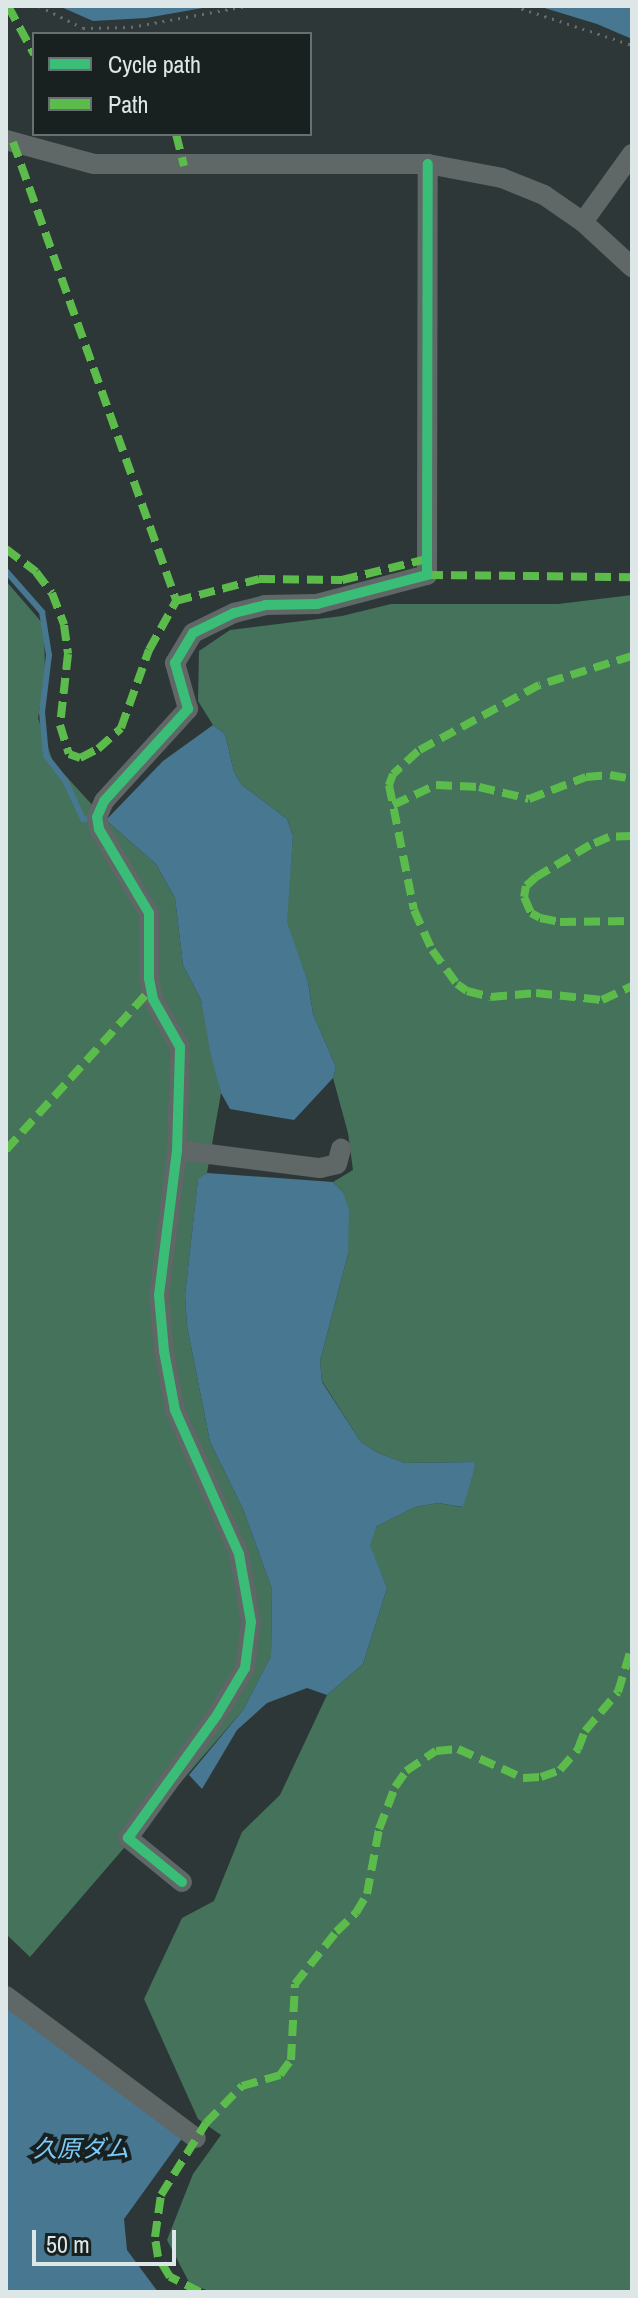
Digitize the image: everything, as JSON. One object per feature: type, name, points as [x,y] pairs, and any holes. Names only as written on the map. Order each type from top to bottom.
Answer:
[{"type":"street","points":[[6,140],[94,164],[428,164],[502,178],[544,195],[583,222],[632,267]]},
{"type":"street","points":[[583,222],[632,154]]},
{"type":"street","points":[[182,1882],[128,1838],[217,1715],[245,1668],[251,1622],[239,1554],[175,1410],[164,1351],[159,1295],[177,1150],[180,1047],[153,999],[149,979],[149,913],[99,829],[97,817],[104,801],[188,709],[175,663],[193,633],[234,613],[265,605],[317,604],[427,575],[428,164]]},
{"type":"street","points":[[177,1150],[320,1168],[337,1164],[341,1149]]},
{"type":"street","points":[[6,1996],[196,2138]]},
{"type":"path","points":[[39,6],[83,28],[131,27],[246,6]]},
{"type":"path","points":[[514,6],[632,45]]},
{"type":"green space","points":[[6,581],[44,625],[45,677],[38,718],[53,762],[106,820],[156,864],[175,898],[183,965],[201,1000],[221,1093],[207,1173],[198,1180],[185,1295],[187,1326],[210,1442],[243,1509],[272,1589],[271,1656],[243,1710],[30,1957],[6,1934]]},
{"type":"green space","points":[[632,595],[632,2292],[212,2292],[190,2284],[167,2240],[193,2174],[221,2135],[198,2119],[144,1999],[182,1918],[214,1901],[242,1832],[280,1795],[327,1695],[363,1664],[387,1588],[369,1545],[377,1526],[415,1507],[438,1503],[462,1507],[475,1468],[473,1462],[405,1463],[378,1453],[361,1442],[322,1381],[320,1361],[348,1254],[343,1192],[333,1182],[353,1170],[348,1133],[333,1078],[336,1067],[313,1014],[308,982],[286,922],[293,836],[287,819],[242,785],[234,772],[225,734],[213,725],[198,701],[199,651],[230,630],[342,616],[391,604],[558,604]]},
{"type":"water","points":[[59,6],[214,6],[146,18],[93,21]]},
{"type":"water","points":[[538,6],[632,6],[632,39],[597,24]]},
{"type":"water","points":[[213,725],[225,734],[234,772],[242,785],[287,819],[293,836],[287,922],[308,982],[313,1014],[336,1067],[333,1078],[294,1120],[230,1109],[221,1093],[211,1056],[201,1000],[183,965],[175,898],[156,864],[106,820],[163,761]]},
{"type":"water","points":[[207,1173],[333,1182],[343,1192],[349,1209],[348,1254],[320,1361],[322,1382],[361,1442],[378,1453],[405,1463],[474,1462],[475,1468],[463,1507],[438,1503],[415,1507],[377,1526],[370,1545],[387,1588],[363,1664],[327,1695],[307,1688],[267,1703],[237,1730],[202,1789],[189,1775],[243,1710],[271,1656],[272,1589],[243,1509],[210,1442],[187,1326],[185,1295],[198,1179]]},
{"type":"water","name":"久原ダム","points":[[6,1999],[186,2133],[124,2219],[127,2250],[158,2292],[6,2292]]},
{"type":"waterway","points":[[6,571],[42,612],[49,655],[42,712],[46,756],[65,780],[83,819],[93,819]]},
{"type":"marked path","points":[[8,6],[32,50]]},
{"type":"marked path","points":[[176,136],[184,166]]},
{"type":"marked path","points":[[13,142],[176,601]]},
{"type":"marked path","points":[[6,549],[36,572],[52,593],[64,625],[68,654],[60,725],[69,754],[80,758],[98,749],[121,728],[149,650],[176,601],[259,579],[342,580],[427,559]]},
{"type":"marked path","points":[[427,575],[632,577]]},
{"type":"marked path","points":[[632,656],[539,685],[418,751],[393,774],[389,785],[414,910],[432,950],[457,984],[467,991],[491,997],[536,993],[602,1000],[632,986]]},
{"type":"marked path","points":[[393,805],[436,785],[479,787],[529,799],[586,777],[610,775],[632,779]]},
{"type":"marked path","points":[[632,836],[609,837],[590,845],[536,877],[526,886],[524,897],[531,913],[540,918],[560,922],[632,921]]},
{"type":"marked path","points":[[6,1150],[151,989]]},
{"type":"marked path","points":[[200,2292],[170,2277],[158,2257],[155,2237],[161,2195],[206,2123],[242,2086],[280,2075],[291,2060],[295,1984],[336,1932],[356,1913],[367,1894],[379,1829],[395,1787],[406,1771],[436,1751],[458,1749],[523,1778],[541,1777],[560,1770],[578,1749],[585,1731],[618,1692],[632,1646]]},
{"type":"cycle path","points":[[182,1882],[128,1838],[217,1715],[245,1668],[251,1622],[239,1554],[175,1410],[164,1351],[159,1295],[177,1150],[180,1047],[153,999],[149,979],[149,913],[99,829],[97,817],[104,801],[188,709],[175,663],[193,633],[234,613],[265,605],[317,604],[427,575],[428,164]]}]
